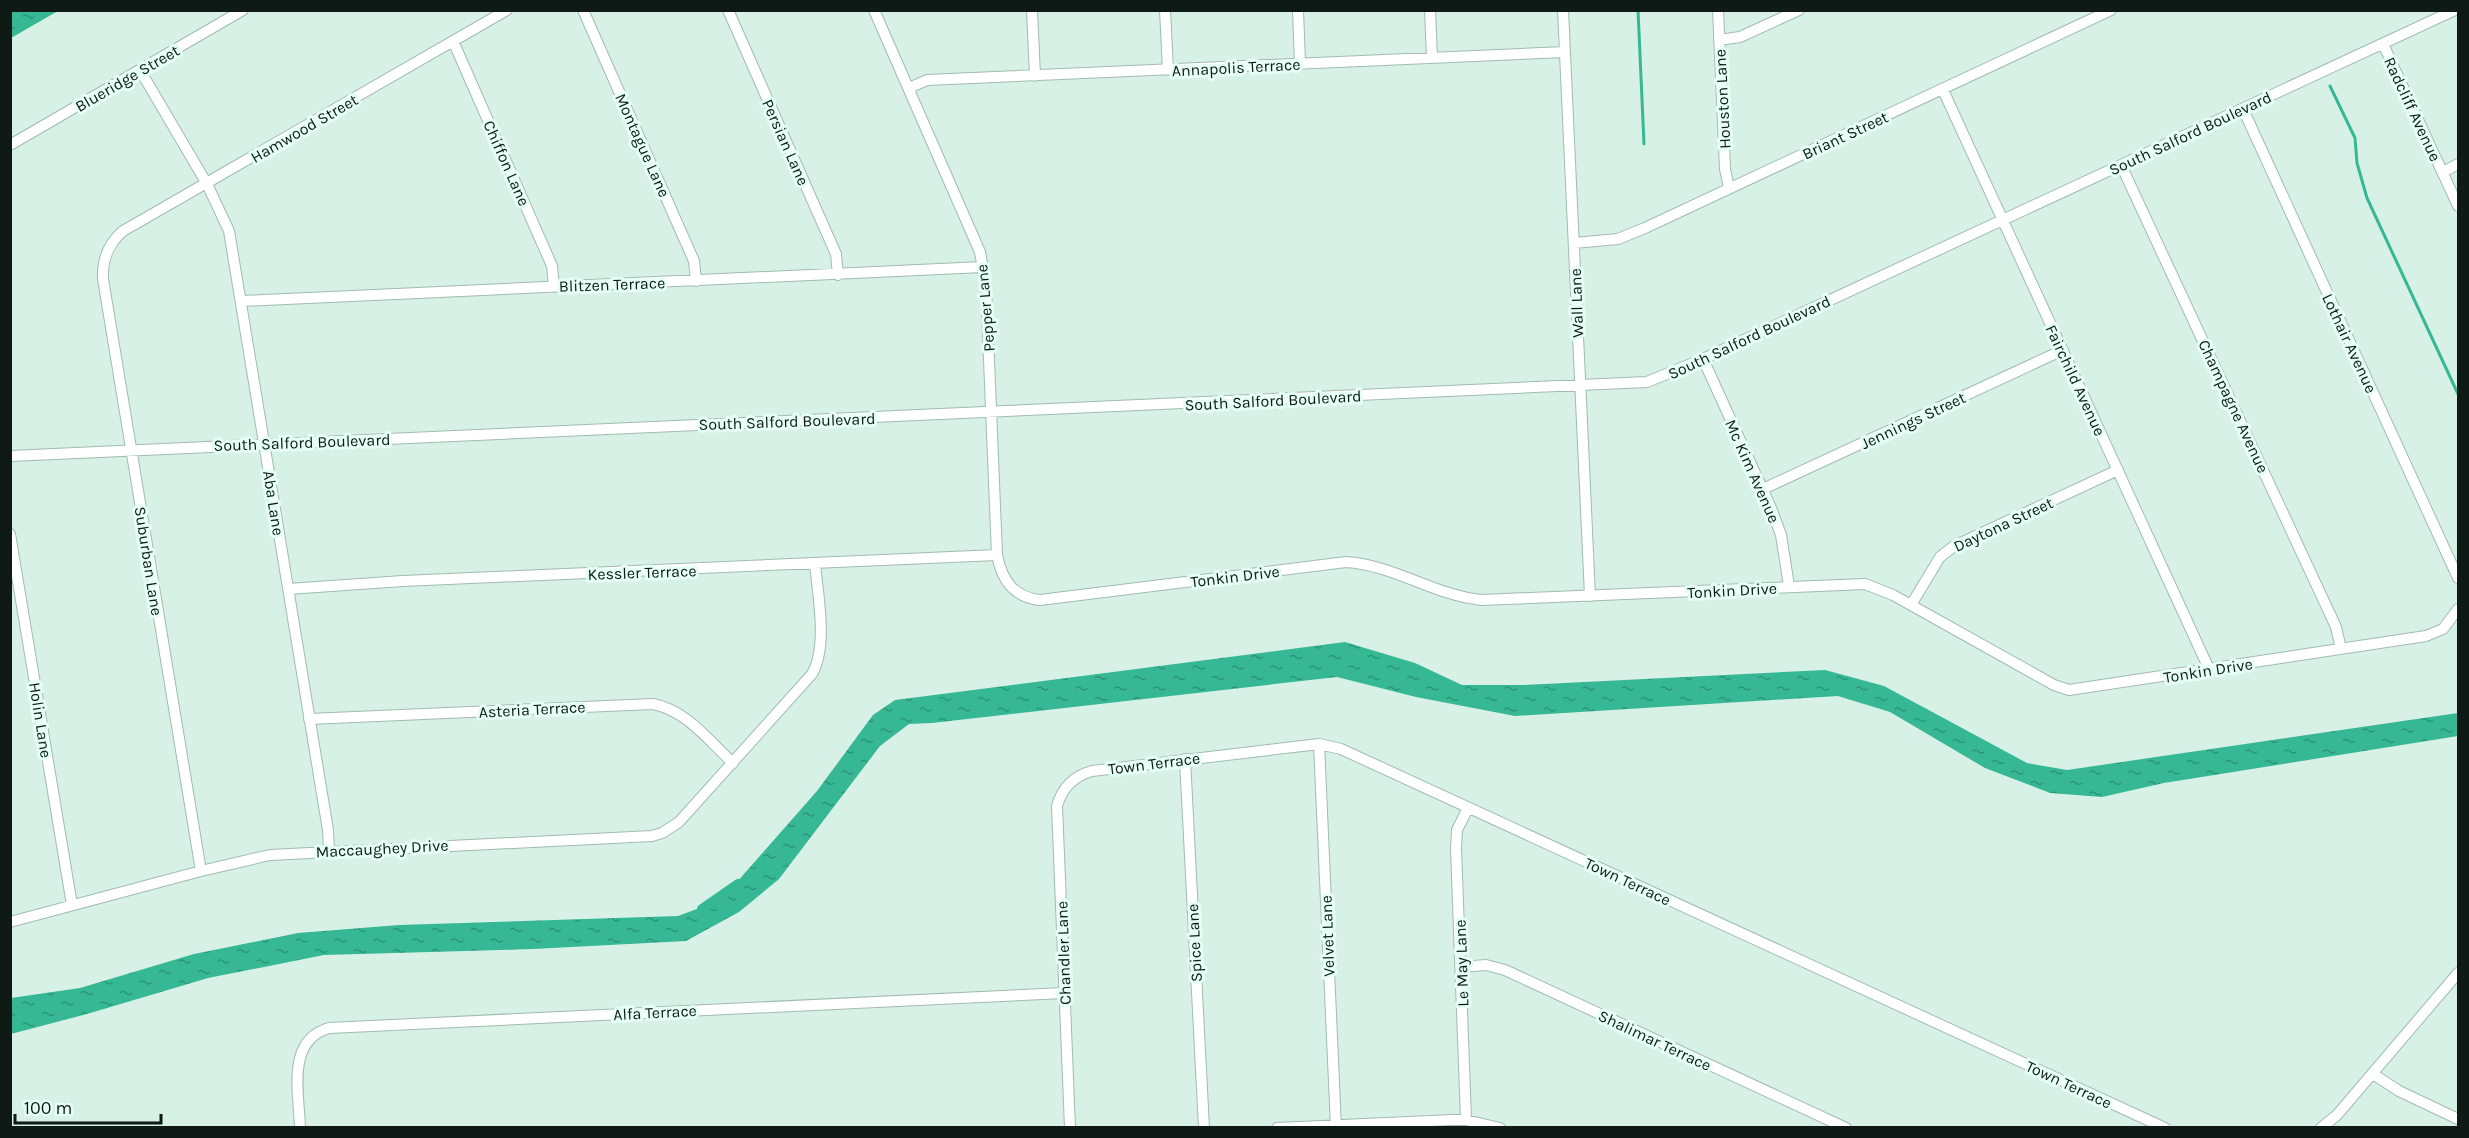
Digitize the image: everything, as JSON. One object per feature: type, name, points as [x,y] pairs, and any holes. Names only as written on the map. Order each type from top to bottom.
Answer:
[{"type":"street","name":"Blueridge Street","points":[[10,145],[243,10]]},
{"type":"street","name":"Hamwood Street","points":[[106,252],[123,231],[507,10]]},
{"type":"street","name":"Montague Lane","points":[[583,10],[694,261],[696,280]]},
{"type":"street","name":"Persian Lane","points":[[728,10],[836,254],[838,274]]},
{"type":"street","name":"Pepper Lane","points":[[874,10],[976,241],[983,267],[997,555]]},
{"type":"street","points":[[1032,10],[1035,76]]},
{"type":"street","points":[[1165,10],[1168,70]]},
{"type":"street","points":[[1298,10],[1300,64]]},
{"type":"street","points":[[1430,10],[1432,58]]},
{"type":"street","name":"Wall Lane","points":[[1563,10],[1590,596]]},
{"type":"street","name":"Houston Lane","points":[[1718,10],[1725,169],[1729,188]]},
{"type":"street","points":[[1719,40],[1740,37],[1799,10]]},
{"type":"street","name":"Briant Street","points":[[1574,243],[1618,239],[2111,10]]},
{"type":"street","name":"South Salford Boulevard","points":[[10,456],[1647,382],[1703,359],[2455,10]]},
{"type":"street","name":"Chiffon Lane","points":[[453,41],[552,266],[554,287]]},
{"type":"street","name":"Radcliff Avenue","points":[[2383,44],[2458,206]]},
{"type":"street","name":"Annapolis Terrace","points":[[909,88],[927,80],[1565,52]]},
{"type":"street","name":"Aba Lane","points":[[140,70],[207,184],[229,231],[328,830],[329,850]]},
{"type":"street","name":"Fairchild Avenue","points":[[1943,90],[2209,669]]},
{"type":"street","name":"Lothair Avenue","points":[[2243,109],[2458,578]]},
{"type":"street","points":[[2443,172],[2458,164]]},
{"type":"street","name":"Champagne Avenue","points":[[2121,165],[2336,627],[2341,649]]},
{"type":"street","name":"Suburban Lane","points":[[106,252],[103,279],[201,871]]},
{"type":"street","name":"Blitzen Terrace","points":[[242,301],[983,267]]},
{"type":"street","name":"Jennings Street","points":[[1763,489],[2063,350]]},
{"type":"street","name":"Mc Kim Avenue","points":[[1703,359],[1763,489],[1781,535],[1789,586]]},
{"type":"street","name":"Daytona Street","points":[[1911,605],[1940,557],[1954,546],[2118,470]]},
{"type":"street","name":"Holin Lane","points":[[10,534],[72,905]]},
{"type":"street","name":"Tonkin Drive","points":[[997,555],[1001,574],[1012,589],[1022,596],[1040,600],[1347,562],[1373,566],[1472,599],[1690,593],[1789,586],[1865,584],[1880,588],[2063,689],[2079,690],[2433,634],[2449,624],[2458,609]]},
{"type":"street","name":"Kessler Terrace","points":[[288,589],[380,582],[997,555]]},
{"type":"street","name":"Maccaughey Drive","points":[[10,922],[270,855],[329,850],[652,836],[662,833],[679,822],[808,679],[817,665],[820,648],[816,564]]},
{"type":"street","name":"Asteria Terrace","points":[[309,719],[653,704],[681,715],[733,763]]},
{"type":"street","name":"Town Terrace","points":[[1071,782],[1084,773],[1092,771],[1185,759],[1319,744],[1341,749],[2145,1123],[2165,1128]]},
{"type":"street","name":"Velvet Lane","points":[[1319,744],[1336,1126]]},
{"type":"street","name":"Spice Lane","points":[[1185,759],[1204,1128]]},
{"type":"street","name":"Chandler Lane","points":[[1070,1128],[1057,806],[1071,782]]},
{"type":"street","name":"Le May Lane","points":[[1466,1120],[1455,848],[1457,830],[1468,808]]},
{"type":"street","name":"Shalimar Terrace","points":[[1461,967],[1486,965],[1505,970],[1846,1128]]},
{"type":"street","points":[[2321,1128],[2337,1115],[2458,973]]},
{"type":"street","name":"Alfa Terrace","points":[[300,1128],[298,1064],[302,1048],[314,1034],[329,1028],[1064,993]]},
{"type":"street","points":[[2373,1074],[2399,1090],[2458,1119]]},
{"type":"street","points":[[1277,1128],[1466,1120],[1500,1128]]},
{"type":"water","points":[[11,10],[58,10],[58,11],[11,38]]},
{"type":"water","points":[[1345,642],[1415,663],[1462,685],[1522,685],[1825,670],[1884,686],[2027,763],[2067,770],[2458,713],[2458,736],[2164,783],[2102,797],[2050,793],[1985,768],[1890,712],[1838,696],[1515,716],[1416,697],[1337,677],[909,724],[880,746],[779,879],[739,912],[686,941],[533,949],[324,955],[208,978],[11,1034],[11,998],[80,988],[194,954],[298,933],[399,925],[678,916],[721,900],[817,791],[873,715],[895,700]]},
{"type":"waterway","points":[[1638,10],[1644,144]]},
{"type":"waterway","points":[[2330,86],[2355,138],[2357,163],[2367,198],[2458,394]]},
{"type":"waterway","points":[[702,909],[738,884]]}]
